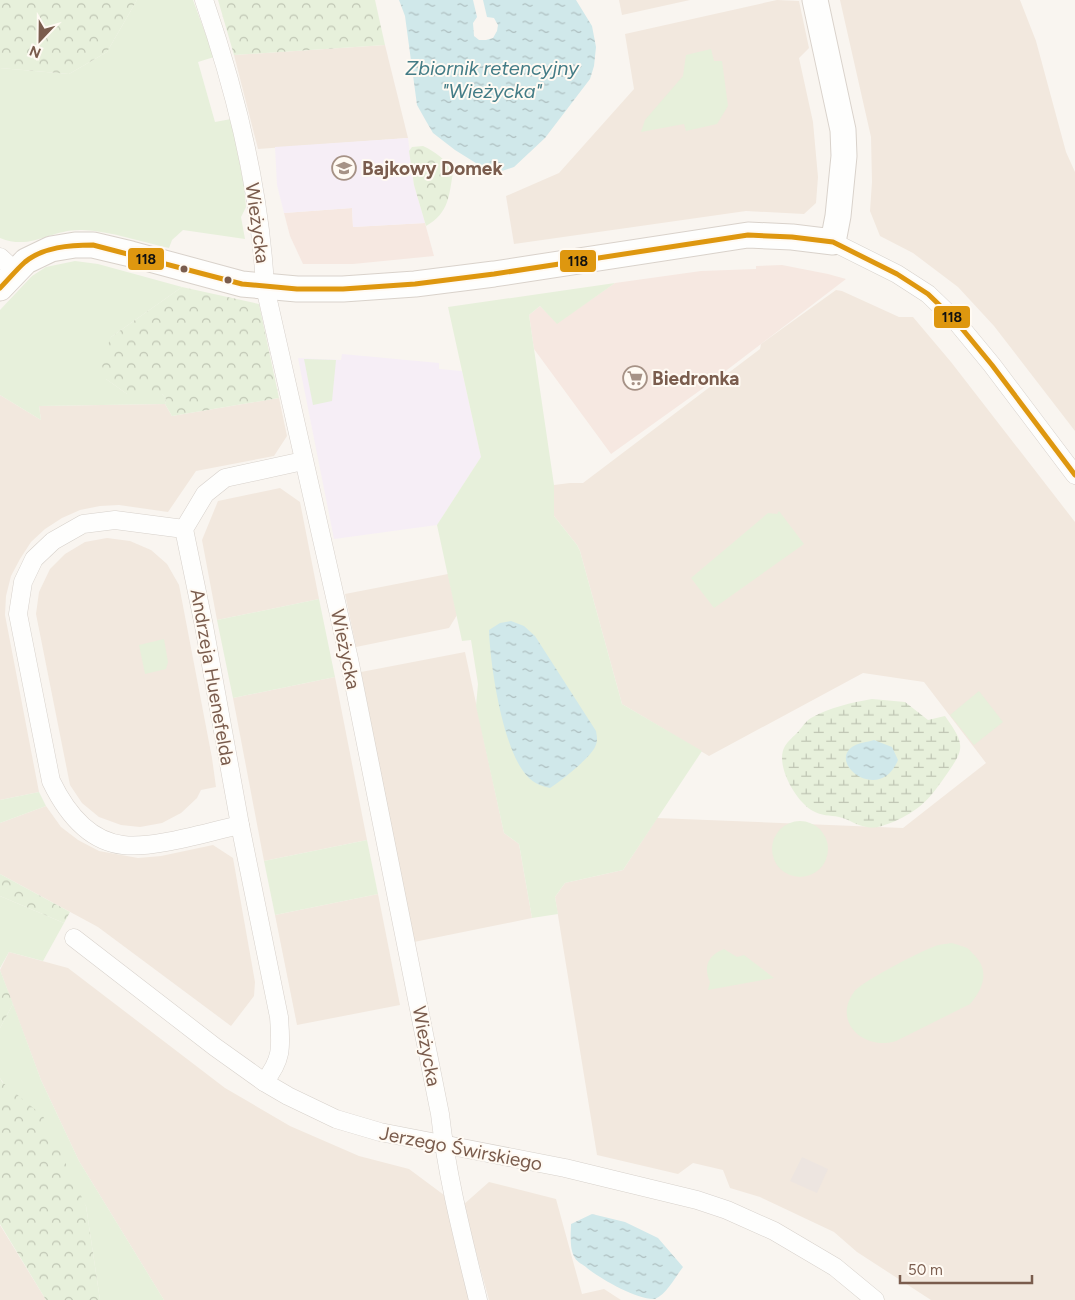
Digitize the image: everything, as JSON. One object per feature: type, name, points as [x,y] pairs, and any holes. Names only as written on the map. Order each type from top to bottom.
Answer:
[{"type":"street","name":"Wieżycka","points":[[204,0],[241,124],[253,188],[266,287],[303,461],[349,660],[440,1114],[454,1203],[478,1300]]},
{"type":"street","points":[[815,0],[843,130],[844,156],[838,216],[833,242]]},
{"type":"street","points":[[5,272],[51,249],[75,245],[92,245],[242,284],[289,290],[334,289],[415,284],[494,274],[748,235],[792,237],[833,242],[896,274],[928,294],[954,319],[992,365],[1075,476]]},
{"type":"street","points":[[240,825],[155,844],[134,846],[110,842],[97,835],[70,814],[58,798],[51,781],[18,614],[23,582],[34,560],[53,541],[83,524],[114,520],[184,529],[205,494],[225,478],[303,461]]},
{"type":"street","name":"Andrzeja Huenefelda","points":[[184,529],[204,626],[240,825],[279,1017],[281,1041],[279,1058],[264,1082]]},
{"type":"street","name":"Jerzego Świrskiego","points":[[74,938],[215,1047],[264,1082],[313,1109],[336,1119],[380,1132],[444,1146],[565,1168],[697,1200],[727,1210],[774,1231],[835,1267],[875,1300]]},
{"type":"shaded area","points":[[619,0],[690,0],[622,15]]},
{"type":"shaded area","points":[[777,0],[799,1],[809,48],[799,58],[813,122],[818,177],[816,203],[804,214],[746,211],[514,244],[506,196],[559,173],[634,89],[625,34]]},
{"type":"shaded area","points":[[840,0],[1020,0],[1036,41],[1066,152],[1075,172],[1075,431],[994,326],[958,287],[913,253],[880,236],[870,211],[872,182],[871,137]]},
{"type":"shaded area","points":[[385,45],[408,138],[258,149],[234,55]]},
{"type":"shaded area","name":"Bajkowy Domek","points":[[408,138],[414,185],[425,223],[353,227],[352,208],[284,213],[277,185],[275,147]]},
{"type":"shaded area","points":[[352,208],[353,227],[425,223],[434,256],[353,264],[303,264],[290,236],[284,213]]},
{"type":"shaded area","points":[[782,265],[846,279],[702,389],[611,454],[534,349],[529,315],[540,306],[557,323],[615,283],[701,271],[756,269],[756,266]]},
{"type":"shaded area","points":[[836,290],[899,317],[913,317],[951,362],[1075,522],[1075,1300],[931,1300],[857,1252],[834,1232],[760,1197],[730,1188],[723,1170],[693,1163],[678,1174],[597,1155],[555,897],[565,883],[623,870],[657,818],[903,828],[986,763],[924,682],[863,673],[709,756],[622,704],[580,551],[554,516],[554,485],[583,483],[760,349],[761,344]]},
{"type":"shaded area","points":[[342,354],[439,363],[439,369],[462,371],[481,457],[437,525],[334,539],[298,358],[341,360]]},
{"type":"shaded area","points":[[0,395],[41,420],[39,406],[165,404],[172,416],[279,398],[287,436],[274,456],[196,471],[168,512],[119,505],[80,510],[62,518],[45,529],[31,542],[11,576],[6,596],[5,615],[39,792],[0,800]]},
{"type":"shaded area","points":[[280,488],[300,502],[319,599],[217,620],[202,540],[218,501]]},
{"type":"shaded area","points":[[107,538],[130,541],[151,550],[167,564],[179,585],[216,787],[201,790],[197,798],[181,813],[162,823],[140,827],[121,825],[99,817],[82,803],[70,785],[36,614],[39,592],[50,569],[65,554],[85,542]]},
{"type":"shaded area","points":[[448,574],[457,615],[449,628],[356,647],[345,594]]},
{"type":"shaded area","points":[[465,652],[504,833],[519,844],[532,918],[414,942],[361,672]]},
{"type":"shaded area","points":[[335,677],[367,840],[264,861],[233,698]]},
{"type":"shaded area","points":[[46,806],[61,827],[78,840],[99,851],[138,858],[161,856],[213,845],[233,858],[255,982],[254,996],[231,1026],[98,927],[0,874],[0,823]]},
{"type":"shaded area","points":[[378,894],[400,1005],[297,1025],[275,915]]},
{"type":"shaded area","points":[[9,952],[68,968],[225,1088],[290,1126],[359,1156],[409,1169],[444,1195],[470,1300],[164,1300],[79,1161],[41,1080],[0,970]]},
{"type":"shaded area","points":[[802,1157],[828,1169],[817,1193],[790,1181]]},
{"type":"shaded area","points":[[489,1182],[556,1199],[582,1294],[604,1289],[621,1300],[489,1300],[463,1205]]},
{"type":"shaded area","points":[[0,1225],[46,1300],[0,1300]]},
{"type":"green space","points":[[0,0],[137,0],[107,52],[69,74],[0,68]]},
{"type":"green space","points":[[137,0],[193,0],[214,57],[198,62],[215,122],[231,119],[244,185],[246,207],[241,217],[245,239],[183,230],[172,240],[169,248],[115,235],[82,230],[22,242],[0,238],[0,68],[69,74],[107,52]]},
{"type":"green space","points":[[218,0],[375,0],[385,45],[234,55]]},
{"type":"green space","points":[[711,49],[714,61],[722,61],[728,106],[717,124],[686,131],[684,124],[641,132],[645,120],[683,76],[686,55]]},
{"type":"green space","points":[[423,146],[440,157],[453,172],[449,196],[444,210],[434,221],[426,226],[414,185],[409,151],[412,147]]},
{"type":"green space","points":[[75,261],[98,264],[182,287],[111,337],[106,379],[127,394],[162,394],[166,399],[165,404],[39,406],[41,420],[0,395],[0,310],[32,276],[46,267]]},
{"type":"green space","points":[[615,283],[557,324],[540,306],[529,315],[554,485],[554,516],[580,551],[622,704],[702,751],[623,870],[565,883],[555,897],[558,914],[532,918],[519,844],[504,833],[476,706],[478,684],[471,640],[462,641],[437,525],[481,457],[448,307]]},
{"type":"green space","points":[[182,287],[259,304],[279,398],[172,416],[165,404],[166,399],[162,394],[127,394],[106,379],[101,362],[111,337]]},
{"type":"green space","points":[[304,359],[336,360],[332,401],[313,405]]},
{"type":"green space","points":[[779,511],[804,544],[714,608],[691,578],[768,513],[777,514]]},
{"type":"green space","points":[[319,599],[335,677],[233,698],[217,620]]},
{"type":"green space","points":[[164,639],[168,662],[166,669],[145,674],[139,645]]},
{"type":"green space","points":[[979,691],[1003,722],[974,745],[950,715]]},
{"type":"green space","points":[[872,699],[905,702],[928,720],[945,716],[957,734],[960,747],[951,768],[933,793],[922,804],[902,818],[874,827],[863,826],[843,818],[822,815],[813,811],[800,800],[788,782],[782,762],[785,746],[809,719],[833,708]]},
{"type":"green space","points":[[39,792],[46,806],[0,823],[0,800]]},
{"type":"green space","points":[[800,821],[811,823],[820,829],[826,838],[828,849],[826,860],[820,869],[811,875],[800,877],[789,875],[780,869],[774,860],[772,849],[774,838],[780,829],[789,823]]},
{"type":"green space","points":[[367,840],[378,894],[275,915],[264,861]]},
{"type":"green space","points":[[0,874],[70,912],[64,923],[0,896]]},
{"type":"green space","points":[[0,896],[64,923],[43,961],[9,952],[0,968]]},
{"type":"green space","points":[[952,943],[968,949],[976,957],[983,969],[981,987],[970,1004],[896,1041],[873,1042],[855,1032],[849,1023],[847,1014],[848,1003],[859,987],[878,975],[935,946]]},
{"type":"green space","points":[[724,949],[737,957],[744,955],[774,978],[708,990],[710,982],[707,971],[708,962],[714,955]]},
{"type":"green space","points":[[0,970],[13,1004],[0,1028]]},
{"type":"green space","points":[[13,1004],[41,1080],[79,1161],[164,1300],[100,1300],[86,1206],[0,1078],[0,1028]]},
{"type":"green space","points":[[0,1078],[2,1082],[43,1116],[86,1206],[100,1300],[46,1300],[0,1224]]},
{"type":"water","name":"Zbiornik retencyjny \"Wieżycka\"","points":[[399,0],[576,0],[592,26],[596,47],[594,66],[590,79],[545,138],[514,167],[499,172],[479,165],[433,133],[417,105],[405,16]]},
{"type":"water","points":[[511,621],[524,626],[535,636],[596,731],[597,743],[592,752],[575,769],[550,788],[541,786],[529,778],[512,750],[505,730],[495,685],[489,630],[500,623]]},
{"type":"water","points":[[874,740],[892,747],[898,760],[890,773],[880,779],[869,780],[851,770],[846,754],[854,746]]},
{"type":"water","points":[[592,1214],[625,1222],[658,1238],[683,1267],[671,1285],[659,1297],[655,1299],[647,1298],[629,1293],[593,1273],[576,1259],[571,1246],[571,1224]]},
{"type":"pier","points":[[473,0],[483,0],[487,17],[494,18],[498,25],[493,38],[479,40],[474,36],[473,23],[477,17]]},
{"type":"transit line","name":"118","points":[[0,288],[25,262],[40,253],[57,248],[93,245],[242,284],[297,289],[343,289],[415,284],[494,274],[748,235],[792,237],[833,242],[897,274],[928,294],[954,319],[992,365],[1075,475]]},
{"type":"place","name":"Bajkowy Domek","points":[[344,168]]},
{"type":"place","name":"Biedronka","points":[[635,378]]}]
